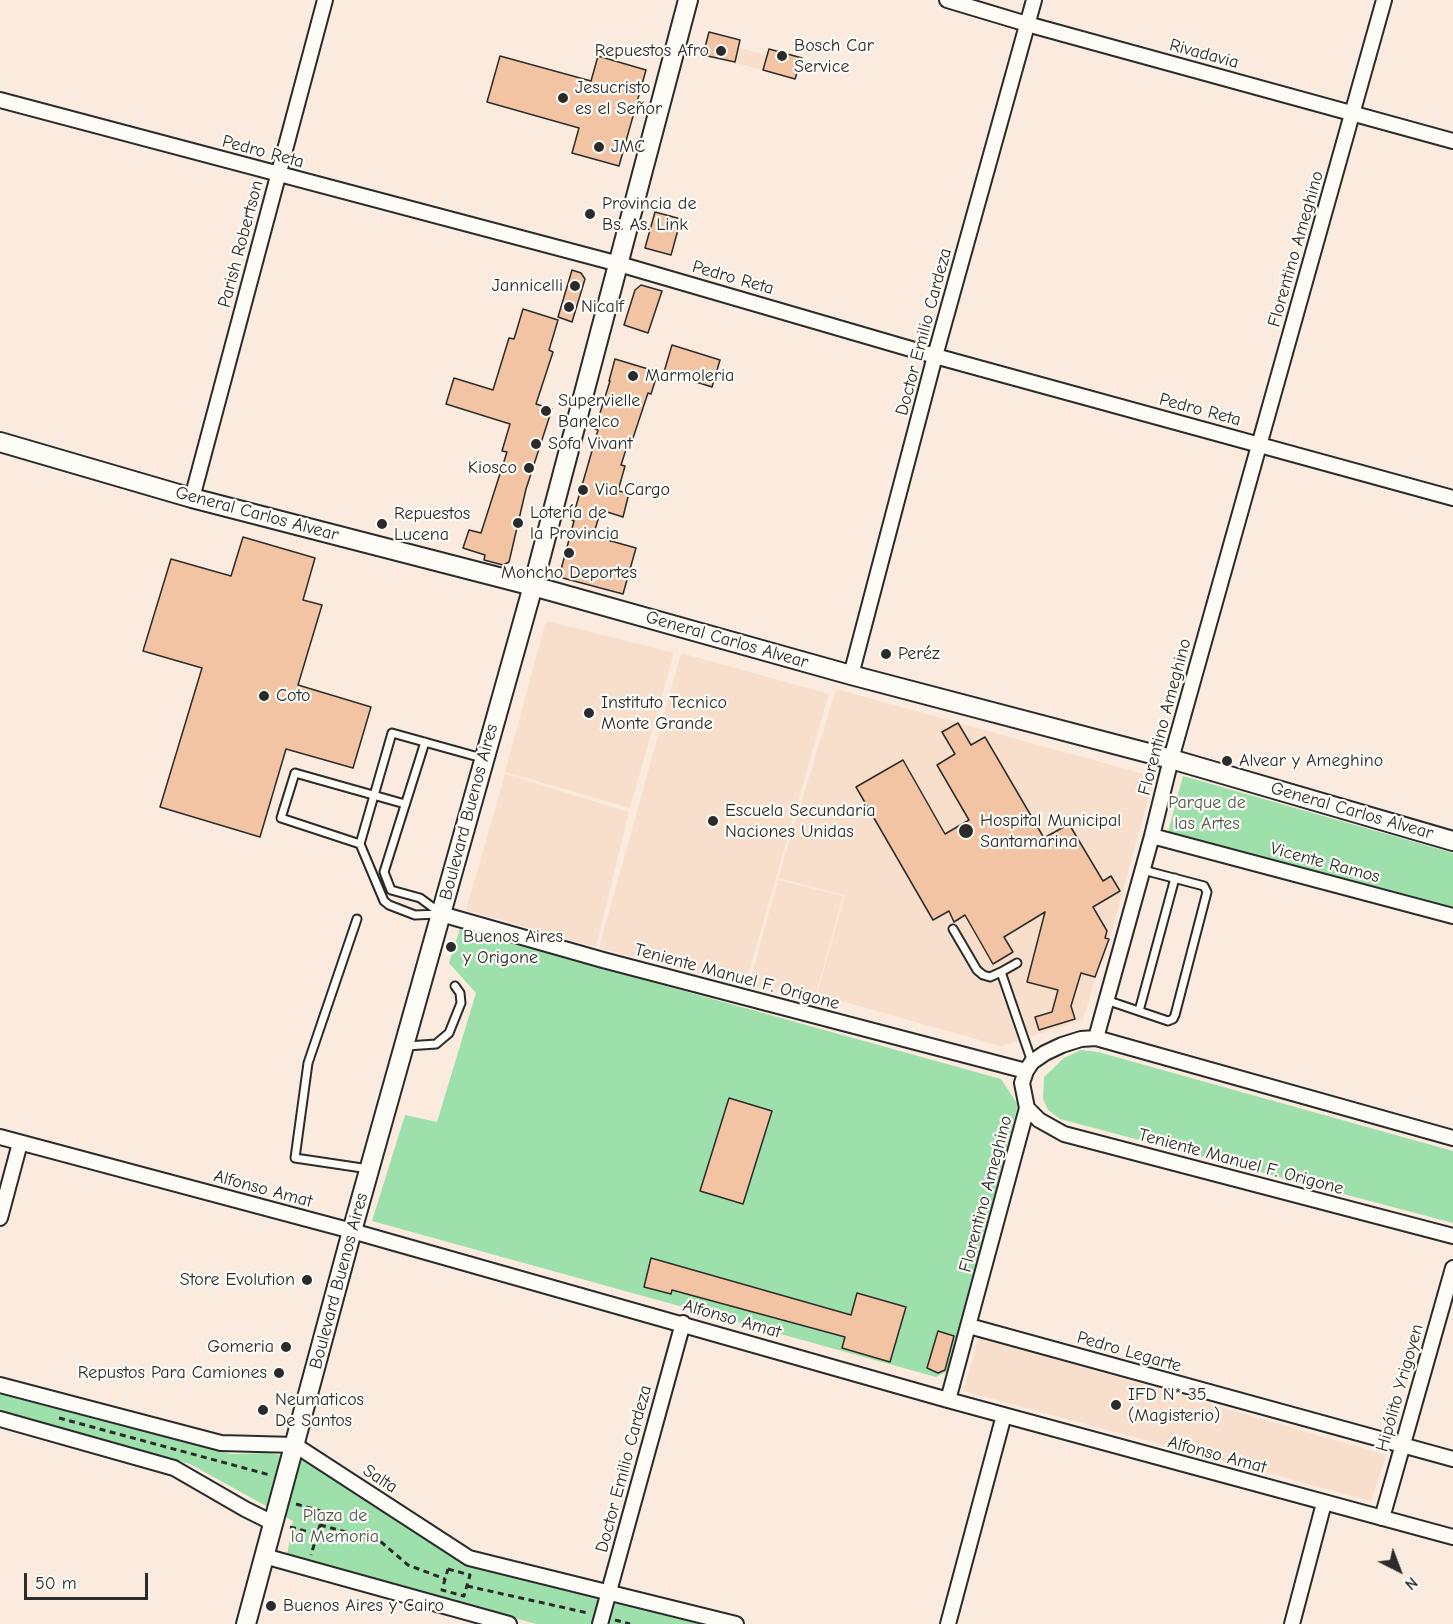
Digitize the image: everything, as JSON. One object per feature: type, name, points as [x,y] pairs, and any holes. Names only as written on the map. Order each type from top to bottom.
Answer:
[{"type":"main road","name":"Boulevard Buenos Aires","points":[[246,1624],[369,1168],[533,586],[688,0]]},
{"type":"main road","name":"General Carlos Alvear","points":[[0,442],[192,498],[533,586],[851,675],[1171,759],[1453,841]]},
{"type":"street","name":"Parish Robertson","points":[[192,498],[325,0]]},
{"type":"street","name":"Rivadavia","points":[[947,0],[1453,141]]},
{"type":"street","name":"Doctor Emilio Cardeza","points":[[851,675],[935,356],[1034,0]]},
{"type":"street","name":"Florentino Ameghino","points":[[1096,1038],[1171,759],[1261,445],[1384,0]]},
{"type":"street","name":"Pedro Reta","points":[[0,100],[619,264],[935,356],[1453,498]]},
{"type":"street","name":"Vicente Ramos","points":[[1152,836],[1453,916]]},
{"type":"street","name":"Teniente Manuel F. Origone","points":[[441,914],[603,960],[1029,1067]]},
{"type":"street","points":[[1029,1067],[1062,1045],[1081,1039],[1096,1038],[1453,1138]]},
{"type":"street","name":"Florentino Ameghino","points":[[948,1400],[1027,1108],[1022,1083],[1029,1067]]},
{"type":"street","name":"Teniente Manuel F. Origone","points":[[1027,1108],[1039,1120],[1064,1134],[1453,1236]]},
{"type":"street","name":"Alfonso Amat","points":[[0,1137],[352,1231],[948,1400],[1453,1537]]},
{"type":"street","points":[[0,1218],[20,1143]]},
{"type":"street","name":"Hipólito Yrigoyen","points":[[1382,1518],[1453,1268]]},
{"type":"street","name":"Doctor Emilio Cardeza","points":[[601,1620],[683,1323]]},
{"type":"street","name":"Pedro Legarte","points":[[969,1326],[1453,1459]]},
{"type":"street","points":[[0,1385],[221,1443],[295,1444]]},
{"type":"street","points":[[948,1624],[1004,1415]]},
{"type":"street","points":[[0,1419],[174,1467],[244,1509],[273,1523]]},
{"type":"street","name":"Salta","points":[[295,1444],[469,1558],[736,1624]]},
{"type":"street","points":[[1292,1624],[1324,1503]]},
{"type":"street","points":[[264,1556],[509,1624]]},
{"type":"lane","points":[[441,914],[415,915],[384,901],[360,844],[393,734],[483,759]]},
{"type":"lane","points":[[425,742],[384,872],[391,890],[420,898],[441,914]]},
{"type":"lane","points":[[360,844],[281,818],[295,773],[405,804]]},
{"type":"lane","points":[[1106,1000],[1168,1021],[1173,1018],[1181,992],[1207,892],[1204,886],[1143,870]]},
{"type":"lane","points":[[1139,1011],[1175,878]]},
{"type":"lane","points":[[357,919],[308,1063],[295,1158],[369,1168]]},
{"type":"lane","points":[[953,929],[983,975],[990,976],[1017,963]]},
{"type":"lane","points":[[1001,972],[1029,1067]]},
{"type":"lane","points":[[404,1046],[436,1044],[449,1033],[460,1003],[460,993],[454,986]]},
{"type":"path","points":[[58,1417],[285,1479]]},
{"type":"path","points":[[280,1499],[324,1512],[307,1569]]},
{"type":"path","points":[[273,1523],[317,1534]]},
{"type":"path","points":[[320,1525],[380,1541],[408,1564],[445,1579]]},
{"type":"path","points":[[448,1569],[470,1575],[466,1586],[464,1596],[442,1590],[448,1569]]},
{"type":"path","points":[[466,1586],[601,1620],[630,1624]]},
{"type":"shaded area","points":[[740,48],[766,55],[762,70],[736,63]]},
{"type":"shaded area","name":"Instituto Tecnico Monte Grande","points":[[546,621],[674,653],[630,808],[505,772]]},
{"type":"shaded area","name":"Escuela Secundaria Naciones Unidas","points":[[681,653],[829,694],[745,985],[599,948]]},
{"type":"shaded area","name":"Hospital Municipal Santamarina","points":[[836,689],[1147,775],[1152,784],[1104,960],[1101,960],[1083,1020],[1001,1046],[817,994],[845,895],[778,878]]},
{"type":"shaded area","points":[[505,774],[629,812],[596,947],[466,910]]},
{"type":"shaded area","points":[[778,880],[843,896],[814,1001],[749,985]]},
{"type":"shaded area","name":"IFD N* 35 (Magisterio)","points":[[979,1337],[1386,1455],[1371,1501],[963,1391]]},
{"type":"green space","name":"Parque de las Artes","points":[[1183,776],[1453,853],[1453,910],[1168,832]]},
{"type":"green space","points":[[460,929],[1001,1079],[1018,1105],[948,1371],[936,1377],[372,1221],[405,1115],[437,1122],[476,993],[449,963]]},
{"type":"green space","points":[[1081,1050],[1098,1052],[1453,1151],[1453,1223],[1060,1119],[1048,1110],[1043,1099],[1044,1077],[1064,1058]]},
{"type":"green space","name":"Plaza de la Memoria","points":[[0,1392],[231,1454],[270,1453],[310,1462],[469,1563],[700,1624],[536,1624],[287,1555],[293,1521],[190,1464],[0,1411]]},
{"type":"building","name":"Repuestos Afro","points":[[709,32],[740,40],[735,62],[703,55]]},
{"type":"building","name":"Bosch Car Service","points":[[769,49],[802,58],[795,79],[763,70]]},
{"type":"building","name":"Jesucristo es el Señor","points":[[500,56],[591,81],[598,56],[646,70],[619,166],[572,153],[579,128],[487,102]]},
{"type":"building","points":[[655,212],[681,219],[671,255],[645,248]]},
{"type":"building","points":[[572,270],[581,273],[585,279],[572,322],[558,317]]},
{"type":"building","points":[[641,285],[662,291],[648,333],[624,325],[635,290]]},
{"type":"building","points":[[523,309],[558,320],[549,350],[553,352],[536,404],[552,409],[526,489],[509,562],[503,565],[484,560],[485,555],[463,548],[469,530],[481,533],[507,452],[502,451],[510,424],[446,404],[454,378],[493,390],[509,338],[514,339]]},
{"type":"building","points":[[672,345],[720,360],[712,387],[664,372]]},
{"type":"building","points":[[615,359],[658,372],[651,394],[648,393],[632,441],[629,440],[621,465],[625,466],[618,491],[629,493],[623,517],[601,510],[593,536],[636,548],[623,594],[559,577],[574,521],[572,520],[598,430],[595,429]]},
{"type":"building","name":"Coto","points":[[243,537],[315,558],[303,600],[322,605],[298,685],[371,707],[353,768],[286,749],[260,837],[160,807],[202,668],[143,651],[171,559],[231,576]]},
{"type":"building","points":[[958,723],[971,745],[985,737],[1044,838],[1069,824],[1103,881],[1111,876],[1120,891],[1093,907],[1107,931],[1105,938],[1109,939],[1095,977],[1081,973],[1071,1006],[1075,1019],[1039,1030],[1035,1017],[1052,1012],[1058,990],[1027,982],[1045,912],[1004,937],[1013,952],[993,964],[965,915],[954,922],[949,911],[933,920],[856,787],[903,760],[945,834],[969,820],[937,765],[955,754],[942,732]]},
{"type":"building","points":[[729,1098],[772,1111],[743,1204],[700,1191]]},
{"type":"building","points":[[651,1258],[851,1315],[857,1293],[906,1307],[890,1362],[842,1348],[845,1337],[672,1290],[671,1294],[644,1287]]},
{"type":"building","points":[[938,1331],[954,1336],[945,1370],[938,1373],[927,1368]]},
{"type":"place","name":"Repuestos Afro","points":[[721,51]]},
{"type":"place","name":"Bosch Car Service","points":[[782,56]]},
{"type":"place","name":"Jesucristo es el Señor","points":[[563,98]]},
{"type":"place","name":"JMC","points":[[599,147]]},
{"type":"place","name":"Provincia de Bs. As. Link","points":[[590,214]]},
{"type":"place","name":"Jannicelli","points":[[575,286]]},
{"type":"place","name":"Nicalf","points":[[569,307]]},
{"type":"place","name":"Marmoleria","points":[[633,376]]},
{"type":"place","name":"Supervielle Banelco","points":[[546,411]]},
{"type":"place","name":"Sofa Vivant","points":[[536,444]]},
{"type":"place","name":"Kiosco","points":[[529,468]]},
{"type":"place","name":"Via Cargo","points":[[583,490]]},
{"type":"place","name":"Lotería de la Provincia","points":[[518,523]]},
{"type":"place","name":"Repuestos Lucena","points":[[382,524]]},
{"type":"place","name":"Moncho Deportes","points":[[569,553]]},
{"type":"place","name":"Peréz","points":[[886,654]]},
{"type":"place","name":"Coto","points":[[264,696]]},
{"type":"place","name":"Instituto Tecnico Monte Grande","points":[[589,713]]},
{"type":"place","name":"Alvear y Ameghino","points":[[1227,761]]},
{"type":"place","name":"Escuela Secundaria Naciones Unidas","points":[[713,821]]},
{"type":"place","name":"Hospital Municipal Santamarina","points":[[966,831]]},
{"type":"place","name":"Buenos Aires y Origone","points":[[451,947]]},
{"type":"place","name":"Store Evolution","points":[[307,1280]]},
{"type":"place","name":"Gomeria","points":[[286,1347]]},
{"type":"place","name":"Repustos Para Camiones","points":[[279,1373]]},
{"type":"place","name":"IFD N* 35 (Magisterio)","points":[[1116,1405]]},
{"type":"place","name":"Neumaticos De Santos","points":[[263,1410]]},
{"type":"place","name":"Buenos Aires y Cairo","points":[[271,1606]]}]
